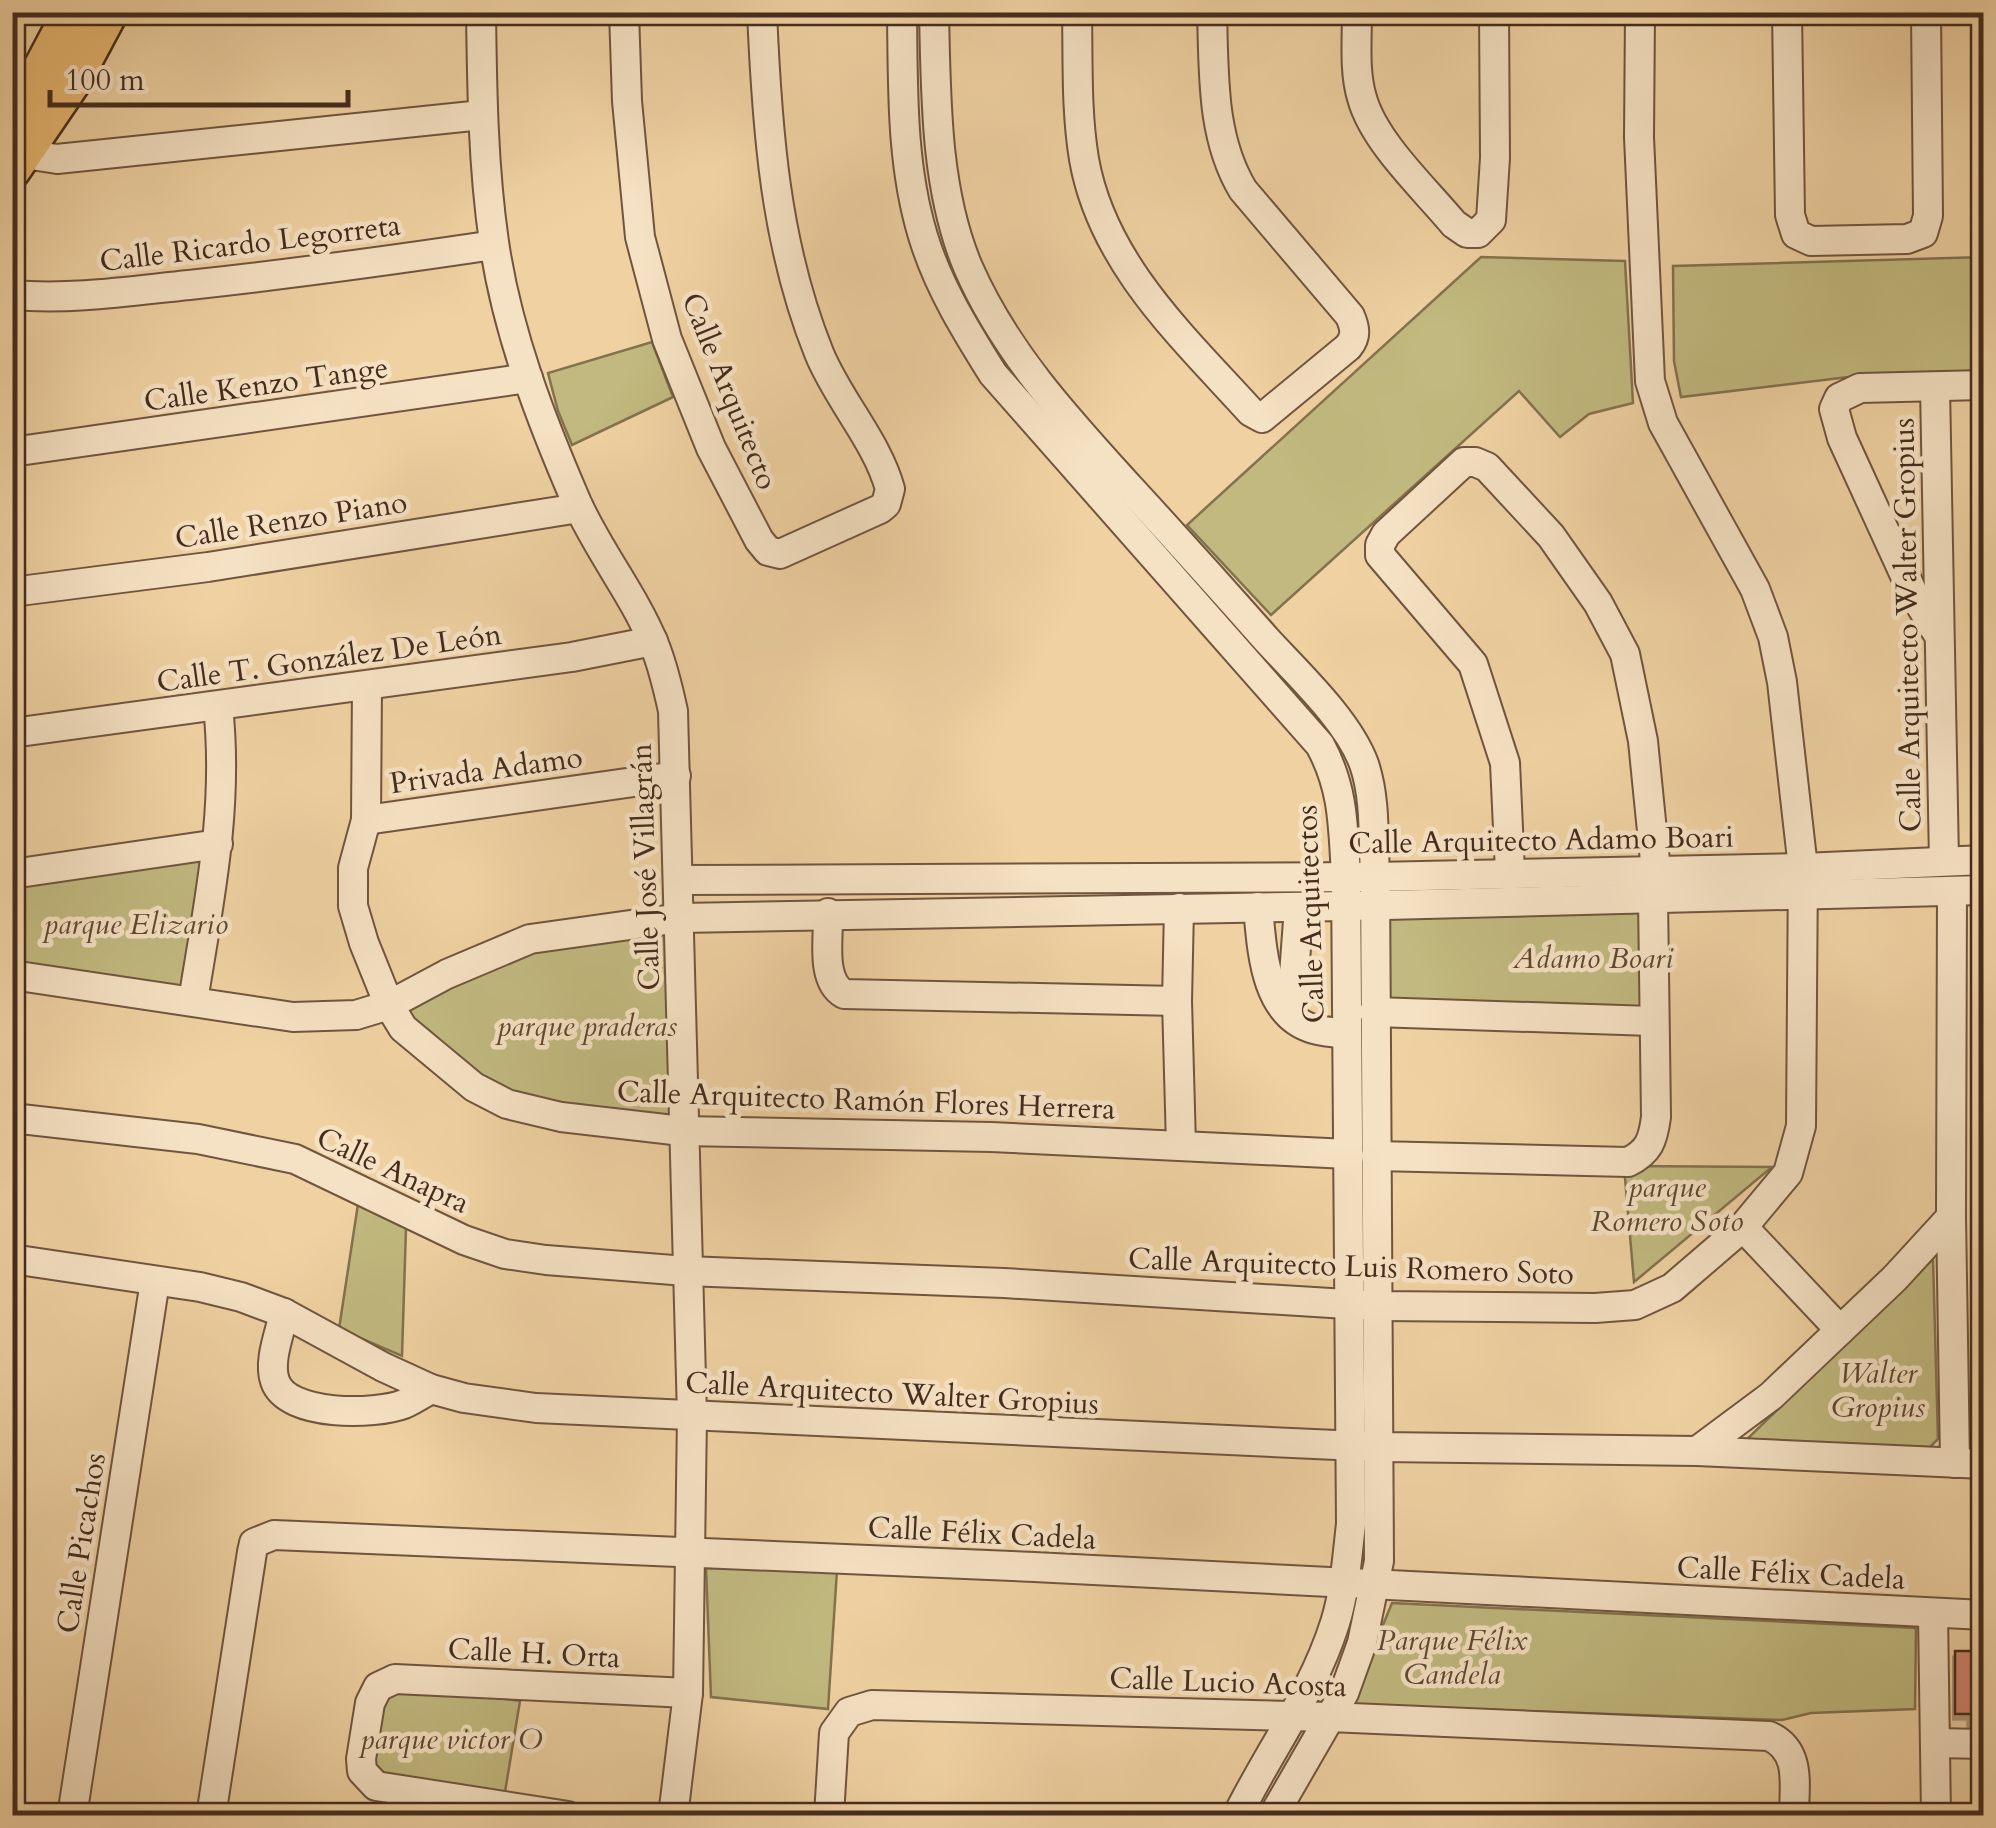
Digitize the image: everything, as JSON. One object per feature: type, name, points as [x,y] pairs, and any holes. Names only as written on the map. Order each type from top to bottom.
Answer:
[{"type":"main road","points":[[12,113],[71,12]]},
{"type":"main road","points":[[17,160],[72,83],[110,12]]},
{"type":"street","name":"Calle José Villagrán","points":[[480,12],[482,115],[494,245],[528,378],[580,508],[653,640],[672,710],[680,880],[682,1131],[692,1416],[688,1693],[673,1816]]},
{"type":"street","name":"Calle Arquitecto","points":[[624,12],[627,101],[640,237],[667,339],[712,448],[759,540],[768,551],[786,552],[880,509],[890,498],[888,480],[820,357],[796,290],[776,202],[766,111],[762,12]]},
{"type":"street","name":"Calle Arquitectos","points":[[902,12],[905,133],[923,236],[960,321],[993,374],[1320,745],[1334,772],[1342,801],[1346,1034],[1379,1306],[1381,1524],[1375,1586],[1362,1642],[1344,1693],[1273,1816]]},
{"type":"street","name":"Calle Arquitectos","points":[[934,12],[938,125],[954,231],[969,269],[1012,350],[1078,431],[1317,696],[1364,763],[1371,796],[1374,1012],[1348,1305],[1351,1524],[1344,1584],[1335,1624],[1294,1716],[1237,1816]]},
{"type":"street","points":[[1077,12],[1079,125],[1084,163],[1103,221],[1144,293],[1251,412],[1262,418],[1348,347],[1355,334],[1350,316],[1243,190],[1229,167],[1220,140],[1212,12]]},
{"type":"street","points":[[1357,12],[1360,87],[1370,118],[1382,138],[1454,224],[1467,233],[1478,233],[1491,220],[1495,158],[1494,12]]},
{"type":"street","name":"Calle Arquitecto Luis Romero Soto","points":[[686,1271],[1004,1283],[1348,1305],[1635,1305],[1672,1288],[1743,1227],[1788,1173],[1800,1126],[1804,881],[1782,682],[1773,637],[1755,588],[1663,423],[1650,380],[1639,138],[1640,12]]},
{"type":"street","points":[[1787,12],[1790,215],[1796,234],[1811,241],[1907,239],[1923,233],[1928,216],[1926,12]]},
{"type":"street","points":[[17,160],[482,115]]},
{"type":"street","points":[[923,236],[954,231]]},
{"type":"street","name":"Calle Ricardo Legorreta","points":[[12,295],[54,298],[288,275],[494,245]]},
{"type":"street","name":"Calle Kenzo Tange","points":[[12,452],[528,378]]},
{"type":"street","points":[[1937,633],[1913,593],[1842,438],[1834,409],[1839,398],[1860,388],[1984,386]]},
{"type":"street","name":"Calle Arquitecto Walter Gropius","points":[[1935,387],[1944,861]]},
{"type":"street","points":[[1374,1012],[1652,1021],[1654,885],[1643,741],[1625,654],[1598,603],[1551,536],[1504,483],[1475,462],[1458,465],[1386,534],[1380,545],[1384,562],[1473,664],[1505,763],[1510,872]]},
{"type":"street","name":"Calle Renzo Piano","points":[[12,592],[580,508]]},
{"type":"street","points":[[1200,608],[1222,589]]},
{"type":"street","name":"Calle T. González De León","points":[[12,732],[572,658],[653,640]]},
{"type":"street","name":"Calle Arquitecto Ramón Flores Herrera","points":[[368,686],[366,820],[353,868],[353,906],[364,943],[389,1005],[403,1028],[474,1088],[507,1104],[561,1117],[682,1131],[991,1137],[1362,1155],[1628,1162],[1641,1156],[1654,1136],[1652,1021]]},
{"type":"street","points":[[193,1001],[218,844],[224,759],[218,706]]},
{"type":"street","name":"Privada Adamo","points":[[366,820],[676,776]]},
{"type":"street","points":[[12,874],[218,844]]},
{"type":"street","name":"Calle Arquitecto Adamo Boari","points":[[1804,881],[1944,861],[1984,860]]},
{"type":"street","name":"Calle Arquitecto Adamo Boari","points":[[12,975],[293,1017],[356,1015],[389,1005],[447,974],[530,940],[680,918],[1346,906],[1375,891],[1510,872],[1654,885]]},
{"type":"street","name":"Calle Arquitecto Adamo Boari","points":[[680,880],[1346,876],[1375,891],[1804,881],[1984,890]]},
{"type":"street","points":[[1952,891],[1955,1462]]},
{"type":"street","points":[[1258,907],[1264,969],[1292,1016],[1311,1028],[1346,1034]]},
{"type":"street","points":[[1292,1016],[1300,907]]},
{"type":"street","points":[[1179,908],[1177,1001],[1182,1145]]},
{"type":"street","points":[[828,913],[832,982],[844,994],[1177,1001]]},
{"type":"street","name":"Calle Anapra","points":[[12,1118],[198,1139],[295,1160],[464,1240],[504,1254],[686,1271]]},
{"type":"street","points":[[1696,1451],[1771,1396],[1895,1278],[1951,1217]]},
{"type":"street","points":[[1743,1227],[1840,1330]]},
{"type":"street","name":"Calle Arquitecto Walter Gropius","points":[[13,1259],[241,1297],[284,1312],[431,1389],[536,1408],[1380,1447]]},
{"type":"street","name":"Calle Picachos","points":[[72,1816],[155,1280]]},
{"type":"street","points":[[284,1312],[273,1367],[275,1382],[288,1398],[345,1411],[374,1411],[403,1404],[431,1389]]},
{"type":"street","points":[[1380,1447],[1696,1451],[1984,1464]]},
{"type":"street","name":"Calle Félix Cadela","points":[[211,1816],[254,1543],[274,1535],[1984,1615]]},
{"type":"street","points":[[1933,1614],[1936,1816]]},
{"type":"street","name":"Calle H. Orta","points":[[568,1816],[376,1786],[368,1778],[361,1758],[370,1703],[378,1687],[395,1680],[688,1693]]},
{"type":"street","name":"Calle Lucio Acosta","points":[[829,1816],[834,1733],[849,1712],[872,1705],[1330,1717],[1769,1736],[1785,1744],[1794,1764],[1794,1816]]},
{"type":"street","points":[[1936,1743],[1984,1744]]},
{"type":"green space","points":[[1481,257],[1625,261],[1633,403],[1589,414],[1560,437],[1519,391],[1271,615],[1187,525]]},
{"type":"green space","points":[[1983,257],[1983,372],[1857,376],[1681,397],[1674,361],[1673,266]]},
{"type":"green space","points":[[652,342],[673,397],[572,445],[548,373]]},
{"type":"green space","name":"parque Elizario","points":[[218,844],[193,1001],[13,973],[12,873]]},
{"type":"green space","name":"Adamo Boari","points":[[1653,898],[1652,1021],[1374,1012],[1375,905]]},
{"type":"green space","name":"parque praderas","points":[[680,918],[682,1131],[507,1104],[389,1005],[489,955]]},
{"type":"green space","name":"parque Romero Soto","points":[[1630,1166],[1772,1167],[1634,1282],[1625,1178]]},
{"type":"green space","points":[[358,1204],[406,1228],[402,1356],[339,1329]]},
{"type":"green space","name":"Walter Gropius","points":[[1933,1259],[1938,1439],[1929,1448],[1744,1442]]},
{"type":"green space","points":[[706,1568],[837,1570],[828,1709],[711,1697]]},
{"type":"green space","name":"Parque Félix Candela","points":[[1392,1603],[1916,1628],[1915,1709],[1811,1713],[1782,1720],[1350,1705]]},
{"type":"green space","name":"parque victor O","points":[[386,1681],[520,1701],[505,1792],[368,1779]]},
{"type":"building","points":[[1979,1642],[1984,1642],[1984,1727],[1973,1727],[1973,1714],[1955,1714],[1955,1651],[1979,1651]]}]
